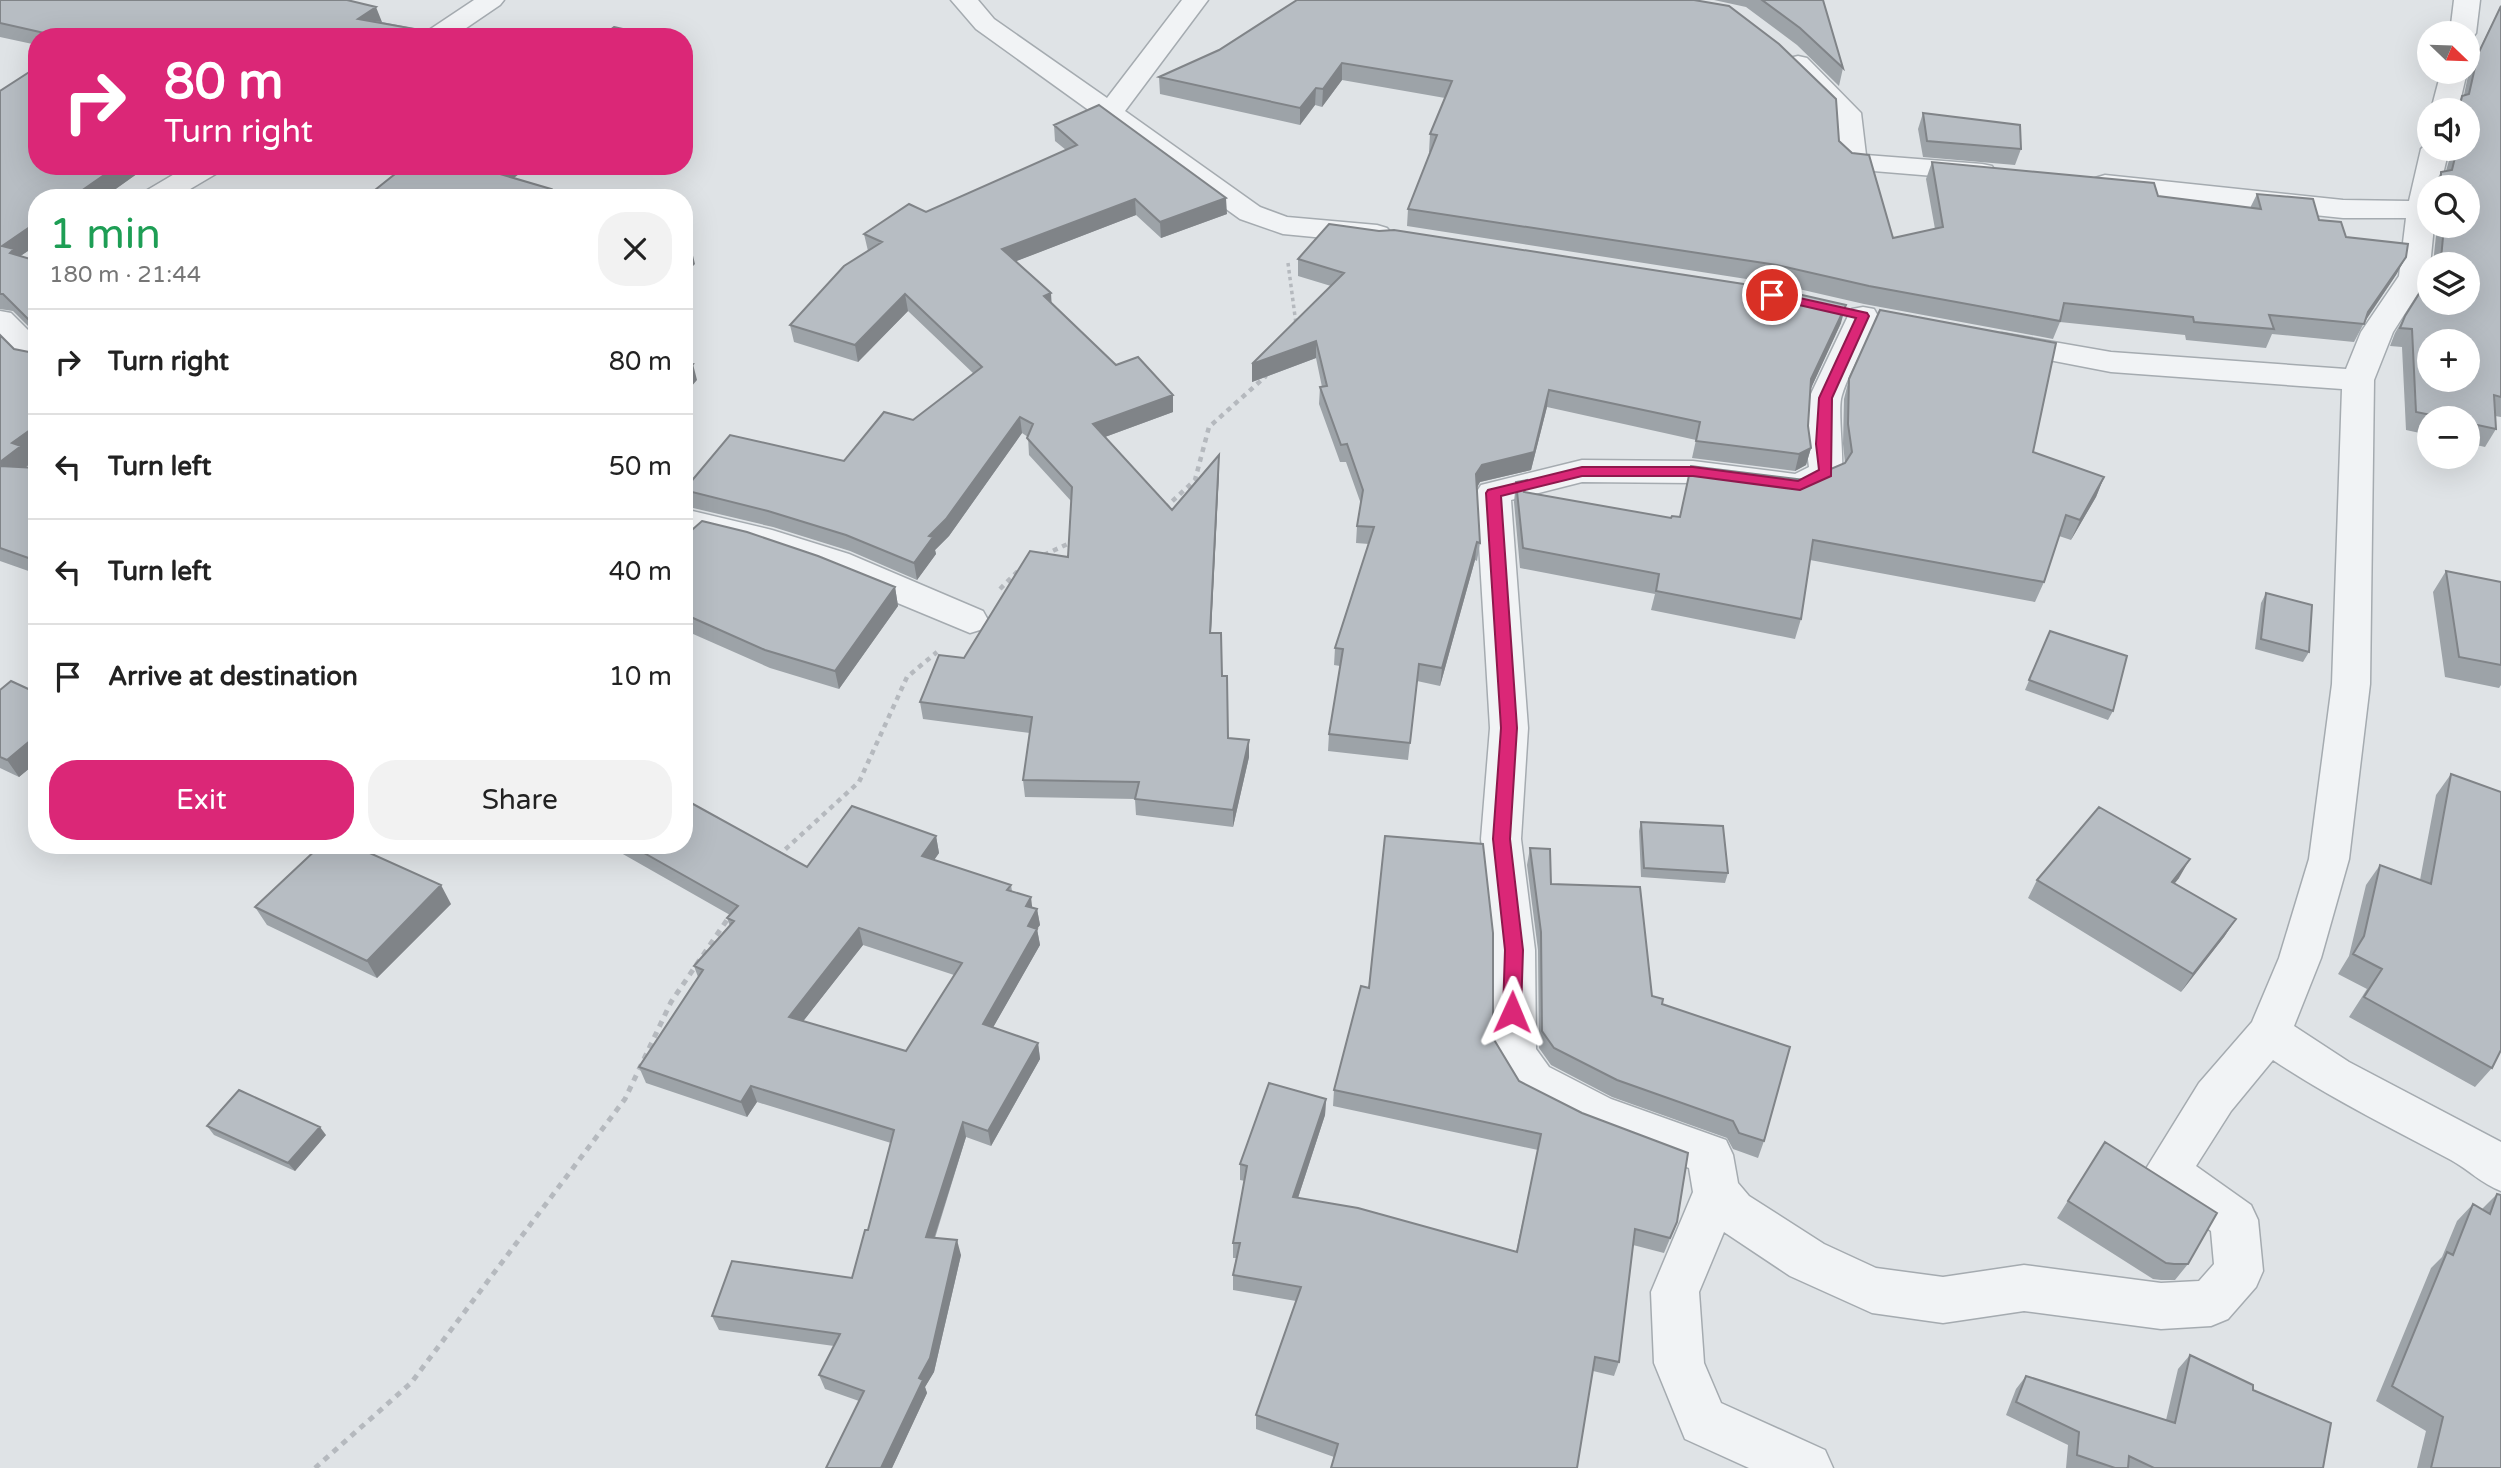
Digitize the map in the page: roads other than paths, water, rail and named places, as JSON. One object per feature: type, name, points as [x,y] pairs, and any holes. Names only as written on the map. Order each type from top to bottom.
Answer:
[{"type":"street","points":[[449,28],[491,0]]},
{"type":"street","points":[[964,0],[985,24],[1250,213],[1283,225],[1407,238]]},
{"type":"street","points":[[1110,112],[1195,0]]},
{"type":"street","points":[[2464,21],[2467,0]]},
{"type":"street","points":[[1776,45],[1847,113],[1851,158],[1859,163],[2010,175]]},
{"type":"street","points":[[169,189],[194,175]]},
{"type":"street","points":[[2073,181],[2343,209],[2417,210]]},
{"type":"street","points":[[1716,1192],[1732,1210],[1807,1259],[1872,1290],[1943,1300],[2024,1288],[2161,1306],[2211,1303],[2239,1271],[2234,1220],[2167,1172],[2215,1097],[2269,1033],[2301,958],[2329,859],[2351,684],[2358,380],[2377,332],[2414,275],[2418,238]]},
{"type":"street","points":[[1807,1468],[1703,1421],[1679,1363],[1675,1292],[1716,1192],[1710,1155],[1595,1113],[1533,1082],[1514,1053],[1514,950],[1501,839],[1509,728],[1493,493],[1582,471],[1693,471],[1800,486],[1826,472],[1823,444],[1825,398],[1863,316]]},
{"type":"street","points":[[0,320],[28,348]]},
{"type":"street","points":[[1980,338],[2111,362],[2358,380]]},
{"type":"street","points":[[693,522],[760,538],[836,563],[970,620]]},
{"type":"street","points":[[2269,1033],[2333,1076],[2477,1151],[2501,1170]]}]
